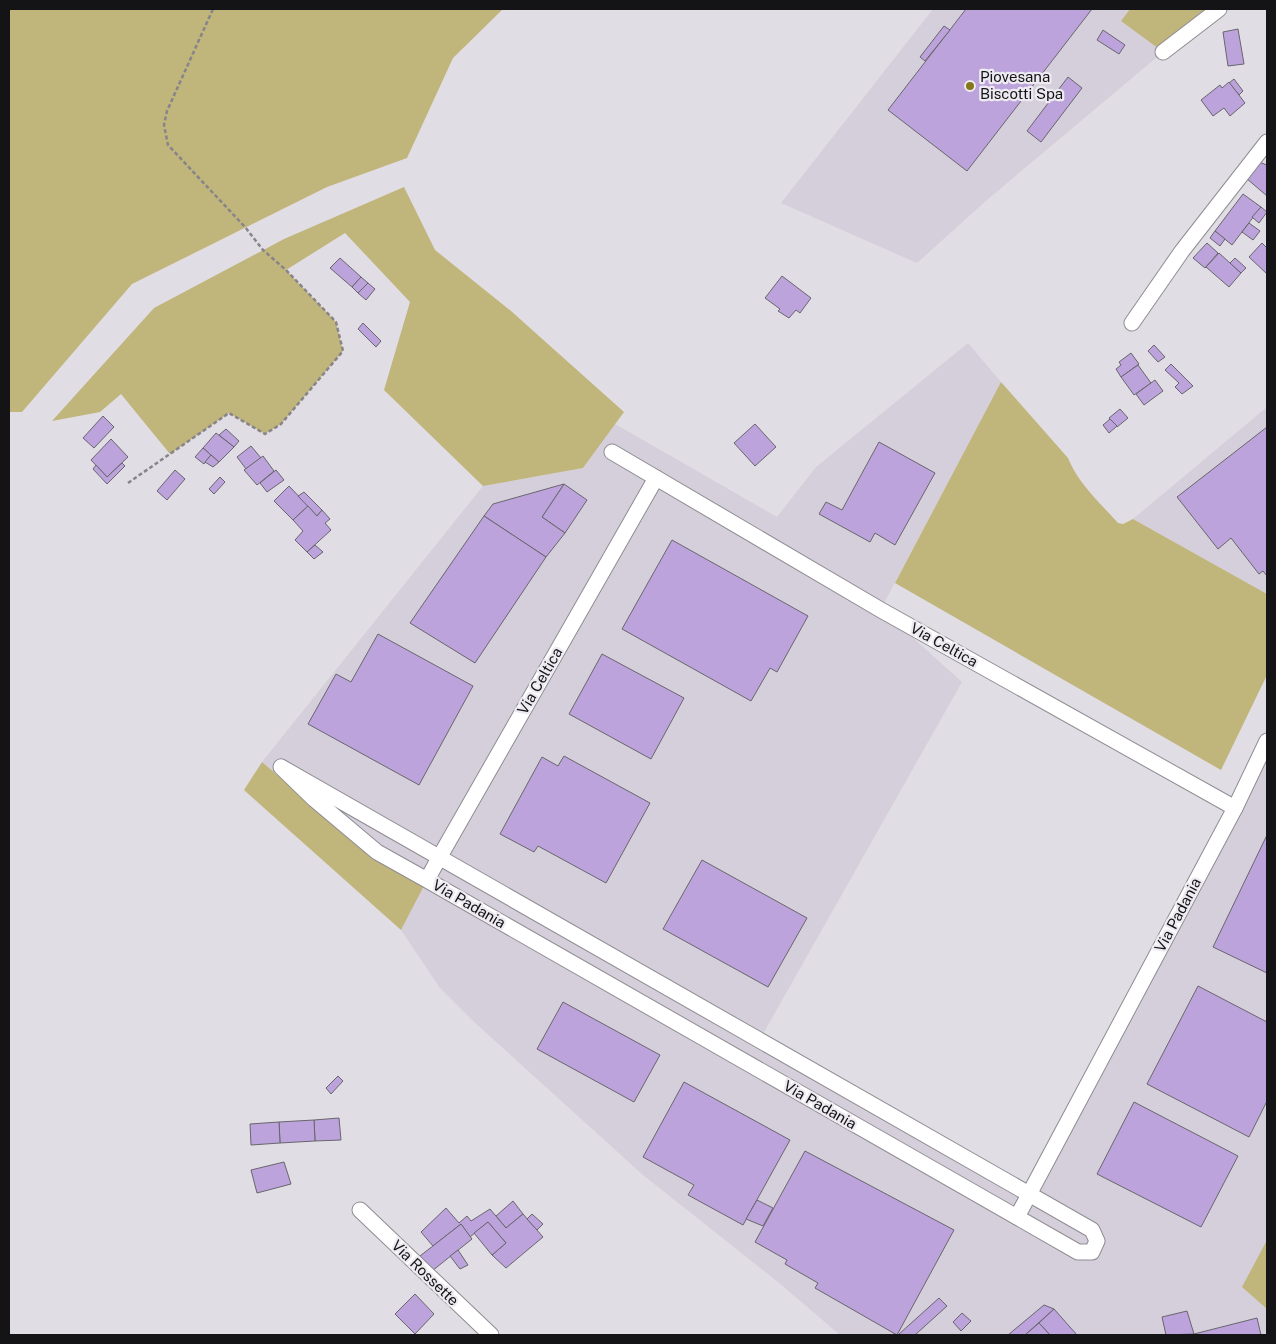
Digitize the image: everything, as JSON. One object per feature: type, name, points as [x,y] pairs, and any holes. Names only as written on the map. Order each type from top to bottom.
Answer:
[{"type":"street","points":[[1163,52],[1219,9]]},
{"type":"street","points":[[1132,324],[1182,251],[1267,142]]},
{"type":"street","name":"Via Celtica","points":[[612,452],[881,610],[1235,808]]},
{"type":"street","name":"Via Celtica","points":[[439,858],[656,478]]},
{"type":"street","name":"Via Padania","points":[[1017,1218],[1235,808],[1267,741]]},
{"type":"street","points":[[427,880],[376,852],[314,799],[277,764],[439,858]]},
{"type":"street","name":"Via Padania","points":[[439,858],[1092,1230],[1097,1241],[1092,1252],[1078,1252],[1017,1218],[427,880],[439,858]]},
{"type":"street","points":[[692,1032],[705,1010]]},
{"type":"street","name":"Via Rossette","points":[[360,1210],[491,1335]]},
{"type":"path","points":[[128,483],[228,413],[265,434],[281,424],[344,351],[336,322],[286,270],[263,250],[245,227],[168,145],[164,132],[167,111],[213,9]]},
{"type":"shaded area","points":[[9,9],[503,9],[453,58],[407,158],[327,187],[132,284],[22,412],[9,412]]},
{"type":"shaded area","points":[[933,9],[1130,9],[1121,21],[1163,52],[987,200],[917,263],[781,203]]},
{"type":"shaded area","points":[[1130,9],[1219,9],[1163,52],[1121,21]]},
{"type":"shaded area","points":[[404,187],[435,250],[511,311],[624,412],[583,468],[483,486],[384,390],[410,302],[345,233],[286,270],[336,322],[343,351],[281,424],[265,434],[229,413],[170,454],[121,394],[100,412],[52,421],[154,308],[284,239]]},
{"type":"shaded area","points":[[968,343],[1001,382],[881,609],[962,682],[759,1041],[1030,1195],[1267,741],[1267,1335],[840,1335],[778,1282],[643,1175],[472,1020],[440,988],[401,930],[427,880],[365,850],[262,762],[483,486],[583,468],[615,424],[777,517],[816,467]]},
{"type":"shaded area","points":[[1001,382],[1068,458],[1083,484],[1118,523],[1123,524],[1133,519],[1267,594],[1267,675],[1221,770],[895,583]]},
{"type":"shaded area","points":[[1267,407],[1267,594],[1133,519]]},
{"type":"shaded area","points":[[262,762],[365,850],[427,880],[401,930],[244,790]]},
{"type":"shaded area","points":[[1267,1240],[1267,1309],[1242,1287]]},
{"type":"building","name":"Piovesana Biscotti Spa","points":[[966,9],[1092,9],[967,171],[888,110]]},
{"type":"building","points":[[944,26],[950,30],[925,61],[920,57]]},
{"type":"building","points":[[1238,29],[1244,64],[1228,66],[1223,32]]},
{"type":"building","points":[[1103,30],[1125,45],[1119,54],[1097,40]]},
{"type":"building","points":[[1068,77],[1082,88],[1041,142],[1027,131]]},
{"type":"building","points":[[1234,79],[1243,91],[1239,95],[1229,83]]},
{"type":"building","points":[[1229,82],[1245,103],[1230,116],[1224,108],[1213,116],[1201,100],[1220,85],[1222,88]]},
{"type":"building","points":[[1259,162],[1267,165],[1267,196],[1246,178]]},
{"type":"building","points":[[1243,194],[1261,207],[1232,245],[1215,231]]},
{"type":"building","points":[[1261,207],[1267,212],[1259,223],[1252,217]]},
{"type":"building","points":[[1249,223],[1260,231],[1253,240],[1242,232]]},
{"type":"building","points":[[1215,231],[1225,239],[1220,246],[1210,238]]},
{"type":"building","points":[[1207,243],[1218,253],[1205,268],[1193,258]]},
{"type":"building","points":[[1262,243],[1267,248],[1267,274],[1249,257]]},
{"type":"building","points":[[1219,253],[1241,273],[1229,287],[1206,267]]},
{"type":"building","points":[[340,258],[361,277],[352,287],[330,268]]},
{"type":"building","points":[[1235,258],[1246,268],[1241,273],[1230,263]]},
{"type":"building","points":[[782,276],[811,298],[800,313],[796,310],[789,318],[778,311],[780,309],[765,298]]},
{"type":"building","points":[[361,277],[368,283],[358,293],[352,287]]},
{"type":"building","points":[[368,283],[375,289],[366,300],[358,293]]},
{"type":"building","points":[[363,323],[381,341],[376,347],[358,329]]},
{"type":"building","points":[[1154,345],[1165,357],[1158,362],[1148,351]]},
{"type":"building","points":[[1131,353],[1139,364],[1121,377],[1116,369],[1121,365],[1119,362]]},
{"type":"building","points":[[1171,364],[1193,386],[1182,394],[1175,387],[1179,383],[1165,370]]},
{"type":"building","points":[[1138,365],[1151,383],[1134,395],[1121,377]]},
{"type":"building","points":[[1155,380],[1163,391],[1144,405],[1136,394]]},
{"type":"building","points":[[1120,409],[1128,418],[1117,427],[1109,418]]},
{"type":"building","points":[[103,416],[114,427],[94,448],[83,438]]},
{"type":"building","points":[[1110,419],[1117,426],[1109,433],[1103,425]]},
{"type":"building","points":[[755,424],[776,447],[755,466],[734,443]]},
{"type":"building","points":[[1267,427],[1267,576],[1263,571],[1259,574],[1231,538],[1218,549],[1177,497]]},
{"type":"building","points":[[226,429],[239,441],[234,447],[219,435]]},
{"type":"building","points":[[216,433],[234,447],[219,462],[203,448]]},
{"type":"building","points":[[111,439],[128,457],[107,477],[91,460]]},
{"type":"building","points":[[879,442],[935,473],[895,545],[875,533],[870,542],[819,514],[826,502],[842,510]]},
{"type":"building","points":[[251,446],[261,458],[246,469],[237,457]]},
{"type":"building","points":[[203,448],[211,455],[204,464],[195,457]]},
{"type":"building","points":[[211,455],[219,462],[213,467],[205,462]]},
{"type":"building","points":[[263,456],[274,471],[257,485],[244,470]]},
{"type":"building","points":[[122,463],[125,466],[107,484],[93,469],[96,465],[107,477]]},
{"type":"building","points":[[175,470],[185,479],[167,500],[157,491]]},
{"type":"building","points":[[276,470],[284,480],[267,492],[260,483]]},
{"type":"building","points":[[220,477],[225,482],[214,494],[209,489]]},
{"type":"building","points":[[564,484],[587,500],[565,533],[542,517]]},
{"type":"building","points":[[564,484],[542,517],[565,533],[546,557],[484,516],[493,504]]},
{"type":"building","points":[[289,486],[308,506],[293,520],[274,501]]},
{"type":"building","points":[[304,492],[322,510],[317,516],[298,496]]},
{"type":"building","points":[[308,506],[317,516],[322,510],[330,519],[325,523],[331,530],[307,552],[295,540],[303,531],[293,520]]},
{"type":"building","points":[[484,516],[546,557],[475,663],[410,623]]},
{"type":"building","points":[[672,540],[808,616],[777,672],[770,668],[751,701],[622,629]]},
{"type":"building","points":[[315,545],[323,552],[314,559],[307,552]]},
{"type":"building","points":[[378,634],[473,686],[419,785],[308,724],[336,674],[351,682]]},
{"type":"building","points":[[602,654],[684,698],[651,759],[569,714]]},
{"type":"building","points":[[564,756],[650,803],[606,883],[538,846],[534,852],[500,834],[542,757],[558,766]]},
{"type":"building","points":[[1267,835],[1267,973],[1213,947]]},
{"type":"building","points":[[702,860],[807,918],[768,987],[663,929]]},
{"type":"building","points":[[1198,986],[1267,1022],[1267,1101],[1249,1137],[1147,1084]]},
{"type":"building","points":[[563,1002],[660,1055],[634,1102],[537,1049]]},
{"type":"building","points":[[338,1076],[343,1081],[331,1094],[326,1088]]},
{"type":"building","points":[[684,1082],[790,1140],[743,1225],[688,1195],[694,1185],[643,1157]]},
{"type":"building","points":[[1134,1102],[1238,1156],[1201,1227],[1097,1174]]},
{"type":"building","points":[[339,1118],[341,1140],[315,1141],[314,1120]]},
{"type":"building","points":[[314,1120],[315,1141],[280,1143],[279,1122]]},
{"type":"building","points":[[279,1122],[280,1143],[251,1145],[250,1124]]},
{"type":"building","points":[[805,1151],[954,1230],[897,1335],[815,1288],[818,1283],[785,1264],[787,1260],[755,1242]]},
{"type":"building","points":[[284,1162],[291,1184],[257,1193],[251,1170]]},
{"type":"building","points":[[757,1200],[773,1208],[763,1226],[746,1219]]},
{"type":"building","points":[[513,1201],[523,1214],[506,1228],[496,1216]]},
{"type":"building","points":[[446,1208],[459,1223],[467,1216],[471,1221],[490,1209],[506,1228],[523,1214],[543,1237],[506,1268],[492,1255],[506,1243],[488,1222],[470,1237],[461,1224],[433,1246],[421,1232]]},
{"type":"building","points":[[532,1214],[543,1224],[537,1230],[527,1219]]},
{"type":"building","points":[[488,1222],[506,1243],[492,1255],[474,1233]]},
{"type":"building","points":[[461,1224],[472,1239],[432,1271],[420,1256]]},
{"type":"building","points":[[458,1250],[468,1265],[460,1269],[450,1256]]},
{"type":"building","points":[[415,1294],[434,1314],[415,1334],[395,1314]]},
{"type":"building","points":[[939,1298],[947,1306],[915,1335],[898,1335]]},
{"type":"building","points":[[1044,1305],[1054,1309],[1025,1335],[1008,1335]]},
{"type":"building","points":[[1054,1309],[1077,1335],[1050,1335],[1039,1323]]},
{"type":"building","points":[[1187,1311],[1194,1334],[1166,1335],[1162,1317]]},
{"type":"building","points":[[962,1313],[971,1321],[961,1331],[953,1322]]},
{"type":"building","points":[[1257,1318],[1261,1335],[1194,1335],[1194,1334]]},
{"type":"building","points":[[1039,1323],[1050,1335],[1025,1335]]},
{"type":"place","name":"Piovesana Biscotti Spa","points":[[970,86]]}]
